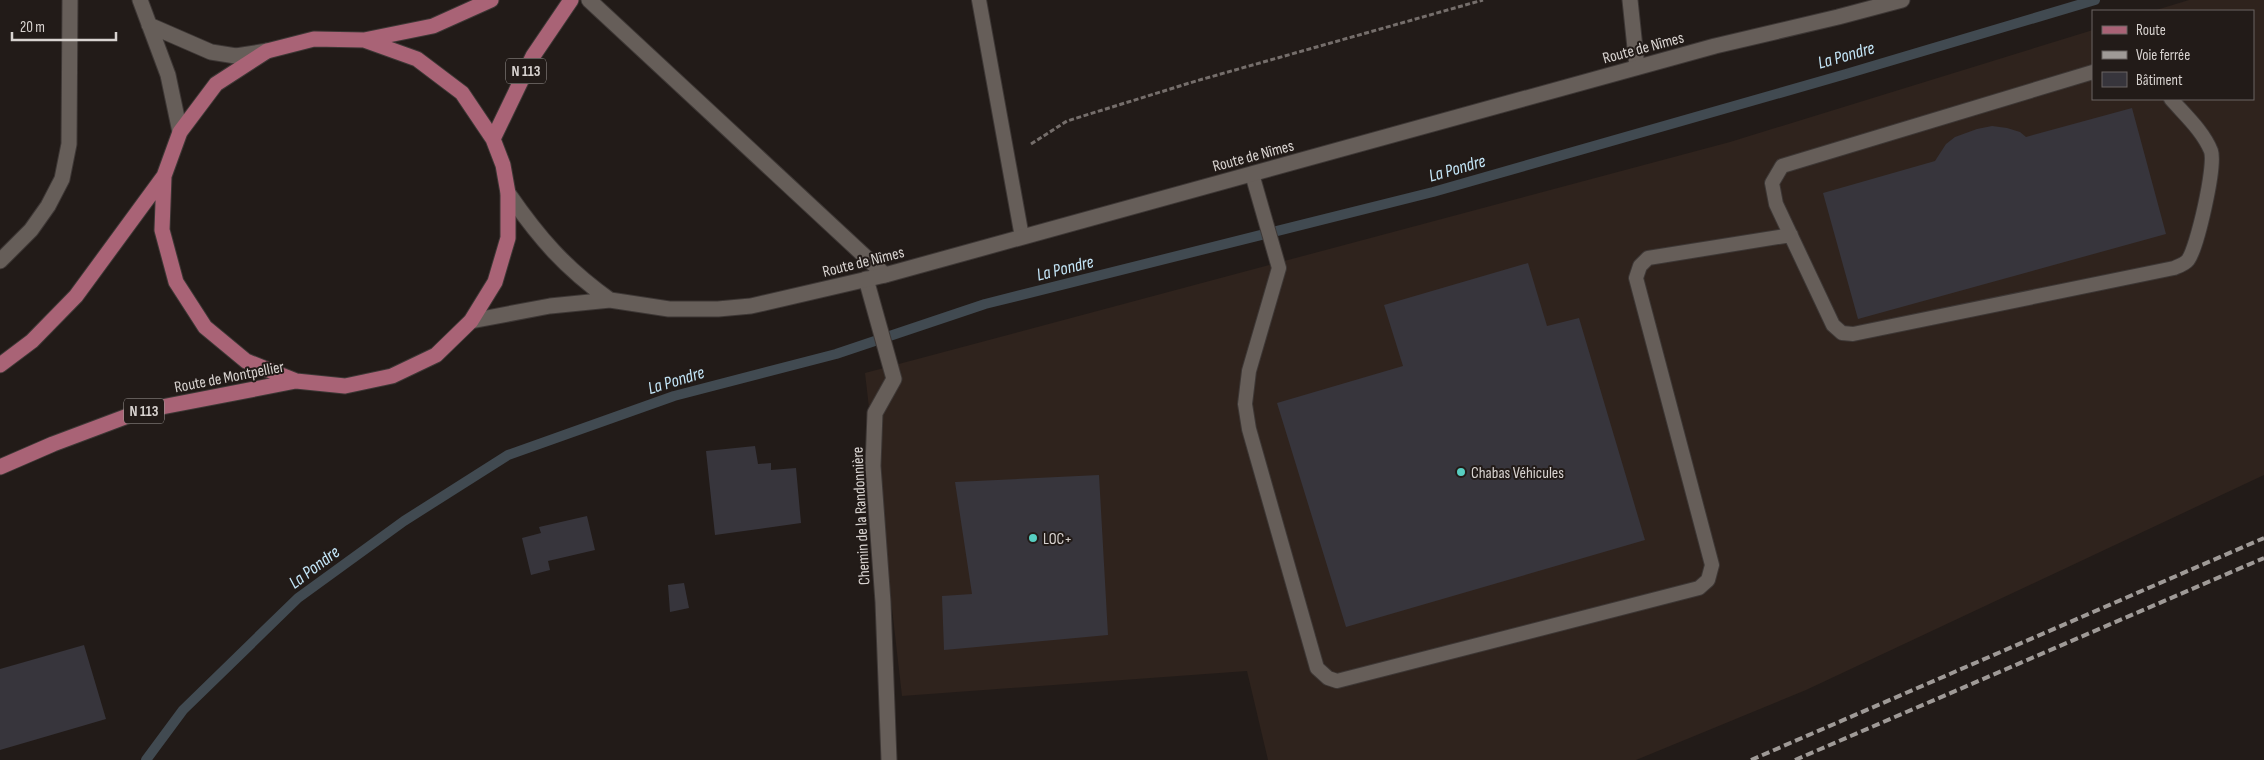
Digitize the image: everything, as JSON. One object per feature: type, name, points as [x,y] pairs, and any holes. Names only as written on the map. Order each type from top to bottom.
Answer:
[{"type":"main road","points":[[0,365],[32,341],[76,296],[164,176],[180,132],[216,84],[267,51],[314,39],[364,40],[432,26],[491,0]]},
{"type":"main road","name":"N 113","points":[[493,139],[533,56],[569,3]]},
{"type":"main road","points":[[164,176],[162,230],[176,282],[205,327],[246,361],[296,381],[345,386],[392,376],[436,355],[471,321],[495,282],[508,238],[508,193],[503,165],[493,139],[462,93],[417,59],[364,40]]},
{"type":"main road","name":"Route de Montpellier","points":[[0,467],[53,444],[141,412],[296,381]]},
{"type":"street","points":[[0,261],[31,230],[48,206],[62,179],[69,144],[70,0]]},
{"type":"street","points":[[140,0],[168,74],[180,132]]},
{"type":"street","points":[[589,0],[885,275]]},
{"type":"street","points":[[1630,0],[1637,67]]},
{"type":"street","name":"Route de Nîmes","points":[[471,321],[550,306],[610,300],[669,308],[718,309],[751,306],[885,275],[1637,67],[1902,0]]},
{"type":"street","points":[[149,25],[211,52],[236,56],[267,51]]},
{"type":"street","name":"Route de Nîmes","points":[[508,193],[531,227],[557,256],[578,277],[610,300]]},
{"type":"street","name":"Chemin de la Randonnière","points":[[866,279],[894,379],[875,413],[873,466],[883,602],[889,760]]},
{"type":"lane","points":[[979,0],[1022,237]]},
{"type":"lane","points":[[2092,72],[1782,166],[1772,183],[1776,204],[1832,325],[1842,333],[1853,334],[2174,268],[2187,262],[2194,249],[2212,171],[2212,153],[2203,136],[2172,100]]},
{"type":"lane","points":[[1252,174],[1279,268],[1249,371],[1245,404],[1249,428],[1317,668],[1328,678],[1337,681],[1698,588],[1708,580],[1712,565],[1636,278],[1640,266],[1648,258],[1791,235]]},
{"type":"path","points":[[1007,159],[1067,121],[1196,81],[1483,0]]},
{"type":"shaded area","points":[[2189,0],[2264,0],[2264,475],[1806,690],[1636,760],[1268,760],[1247,671],[902,696],[865,373],[1730,142],[2092,30],[2092,100],[2254,100],[2254,10],[2156,10]]},
{"type":"building","points":[[2132,108],[2166,234],[1858,319],[1823,193],[1935,161],[1946,144],[1955,137],[1977,129],[1992,126],[2007,128],[2020,132],[2026,137]]},
{"type":"building","name":"Chabas Véhicules","points":[[1528,263],[1547,326],[1579,318],[1645,540],[1346,627],[1277,403],[1403,366],[1384,305]]},
{"type":"building","points":[[755,446],[758,464],[771,463],[771,470],[796,468],[801,523],[715,535],[706,451]]},
{"type":"building","name":"LOC+","points":[[1099,475],[1108,635],[944,650],[942,596],[972,594],[955,482]]},
{"type":"building","points":[[587,516],[595,550],[548,561],[550,570],[531,575],[522,538],[541,533],[539,527]]},
{"type":"building","points":[[684,583],[689,608],[670,612],[668,585]]},
{"type":"building","points":[[84,645],[106,719],[0,750],[0,669]]},
{"type":"waterway","name":"La Pondre","points":[[146,760],[183,710],[298,598],[404,521],[508,455],[674,396],[836,354],[985,304],[1433,192],[1846,74],[2095,0]]},
{"type":"railway","points":[[1751,760],[2264,538]]},
{"type":"railway","points":[[1795,760],[2264,558]]},
{"type":"place","name":"Chabas Véhicules","points":[[1461,472]]},
{"type":"place","name":"LOC+","points":[[1033,538]]}]
